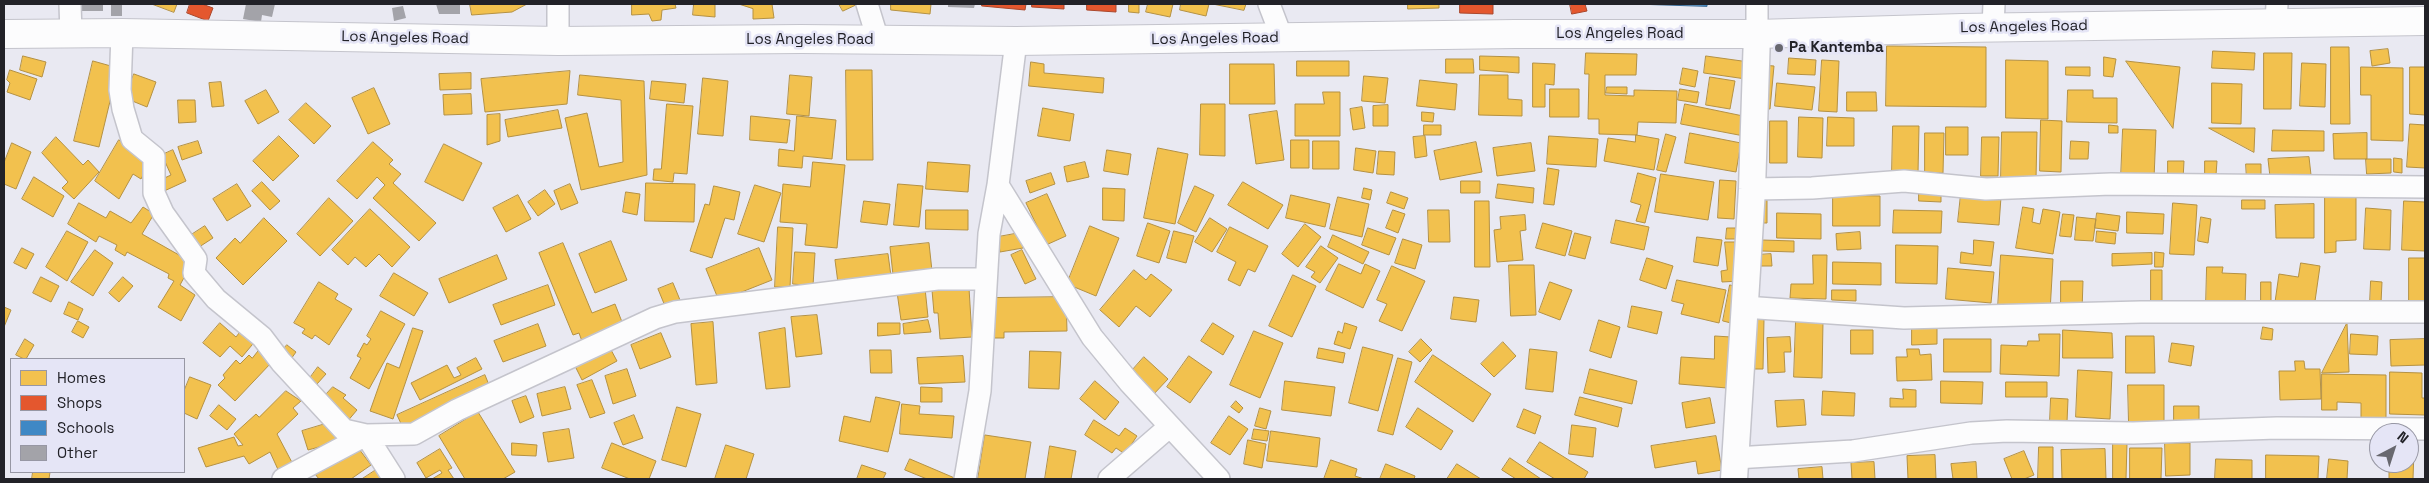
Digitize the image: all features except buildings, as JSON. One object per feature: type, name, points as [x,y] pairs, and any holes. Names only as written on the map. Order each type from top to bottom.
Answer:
[{"type":"main road","name":"Los Angeles Road","points":[[4,34],[122,33],[558,41],[1016,41],[1757,34],[1994,16],[2276,13],[2425,21]]},
{"type":"street","points":[[70,4],[71,34]]},
{"type":"street","points":[[558,4],[558,41]]},
{"type":"street","points":[[867,4],[878,40]]},
{"type":"street","points":[[1269,4],[1282,38]]},
{"type":"street","points":[[1756,4],[1757,34],[1752,189],[1734,468],[1971,433],[2007,430],[2133,432],[2277,428],[2425,429]]},
{"type":"street","points":[[122,33],[120,90],[132,139],[154,157],[154,193],[163,213],[196,259],[194,273],[216,299],[262,337],[281,362],[344,430],[366,436],[414,434],[475,402],[655,318],[674,312],[937,279],[985,279]]},
{"type":"street","points":[[965,479],[980,391],[988,234],[998,184],[1016,41]]},
{"type":"street","points":[[1752,189],[1812,188],[1904,181],[1986,189],[2111,184],[2425,187]]},
{"type":"street","points":[[998,184],[1092,337],[1169,427],[1220,479]]},
{"type":"street","points":[[1744,306],[1904,318],[2141,312],[2425,312]]},
{"type":"street","points":[[1109,479],[1169,427]]},
{"type":"street","points":[[283,479],[366,436]]},
{"type":"street","points":[[366,436],[394,479]]},
{"type":"place","name":"Pa Kantemba","points":[[1779,48]]}]
